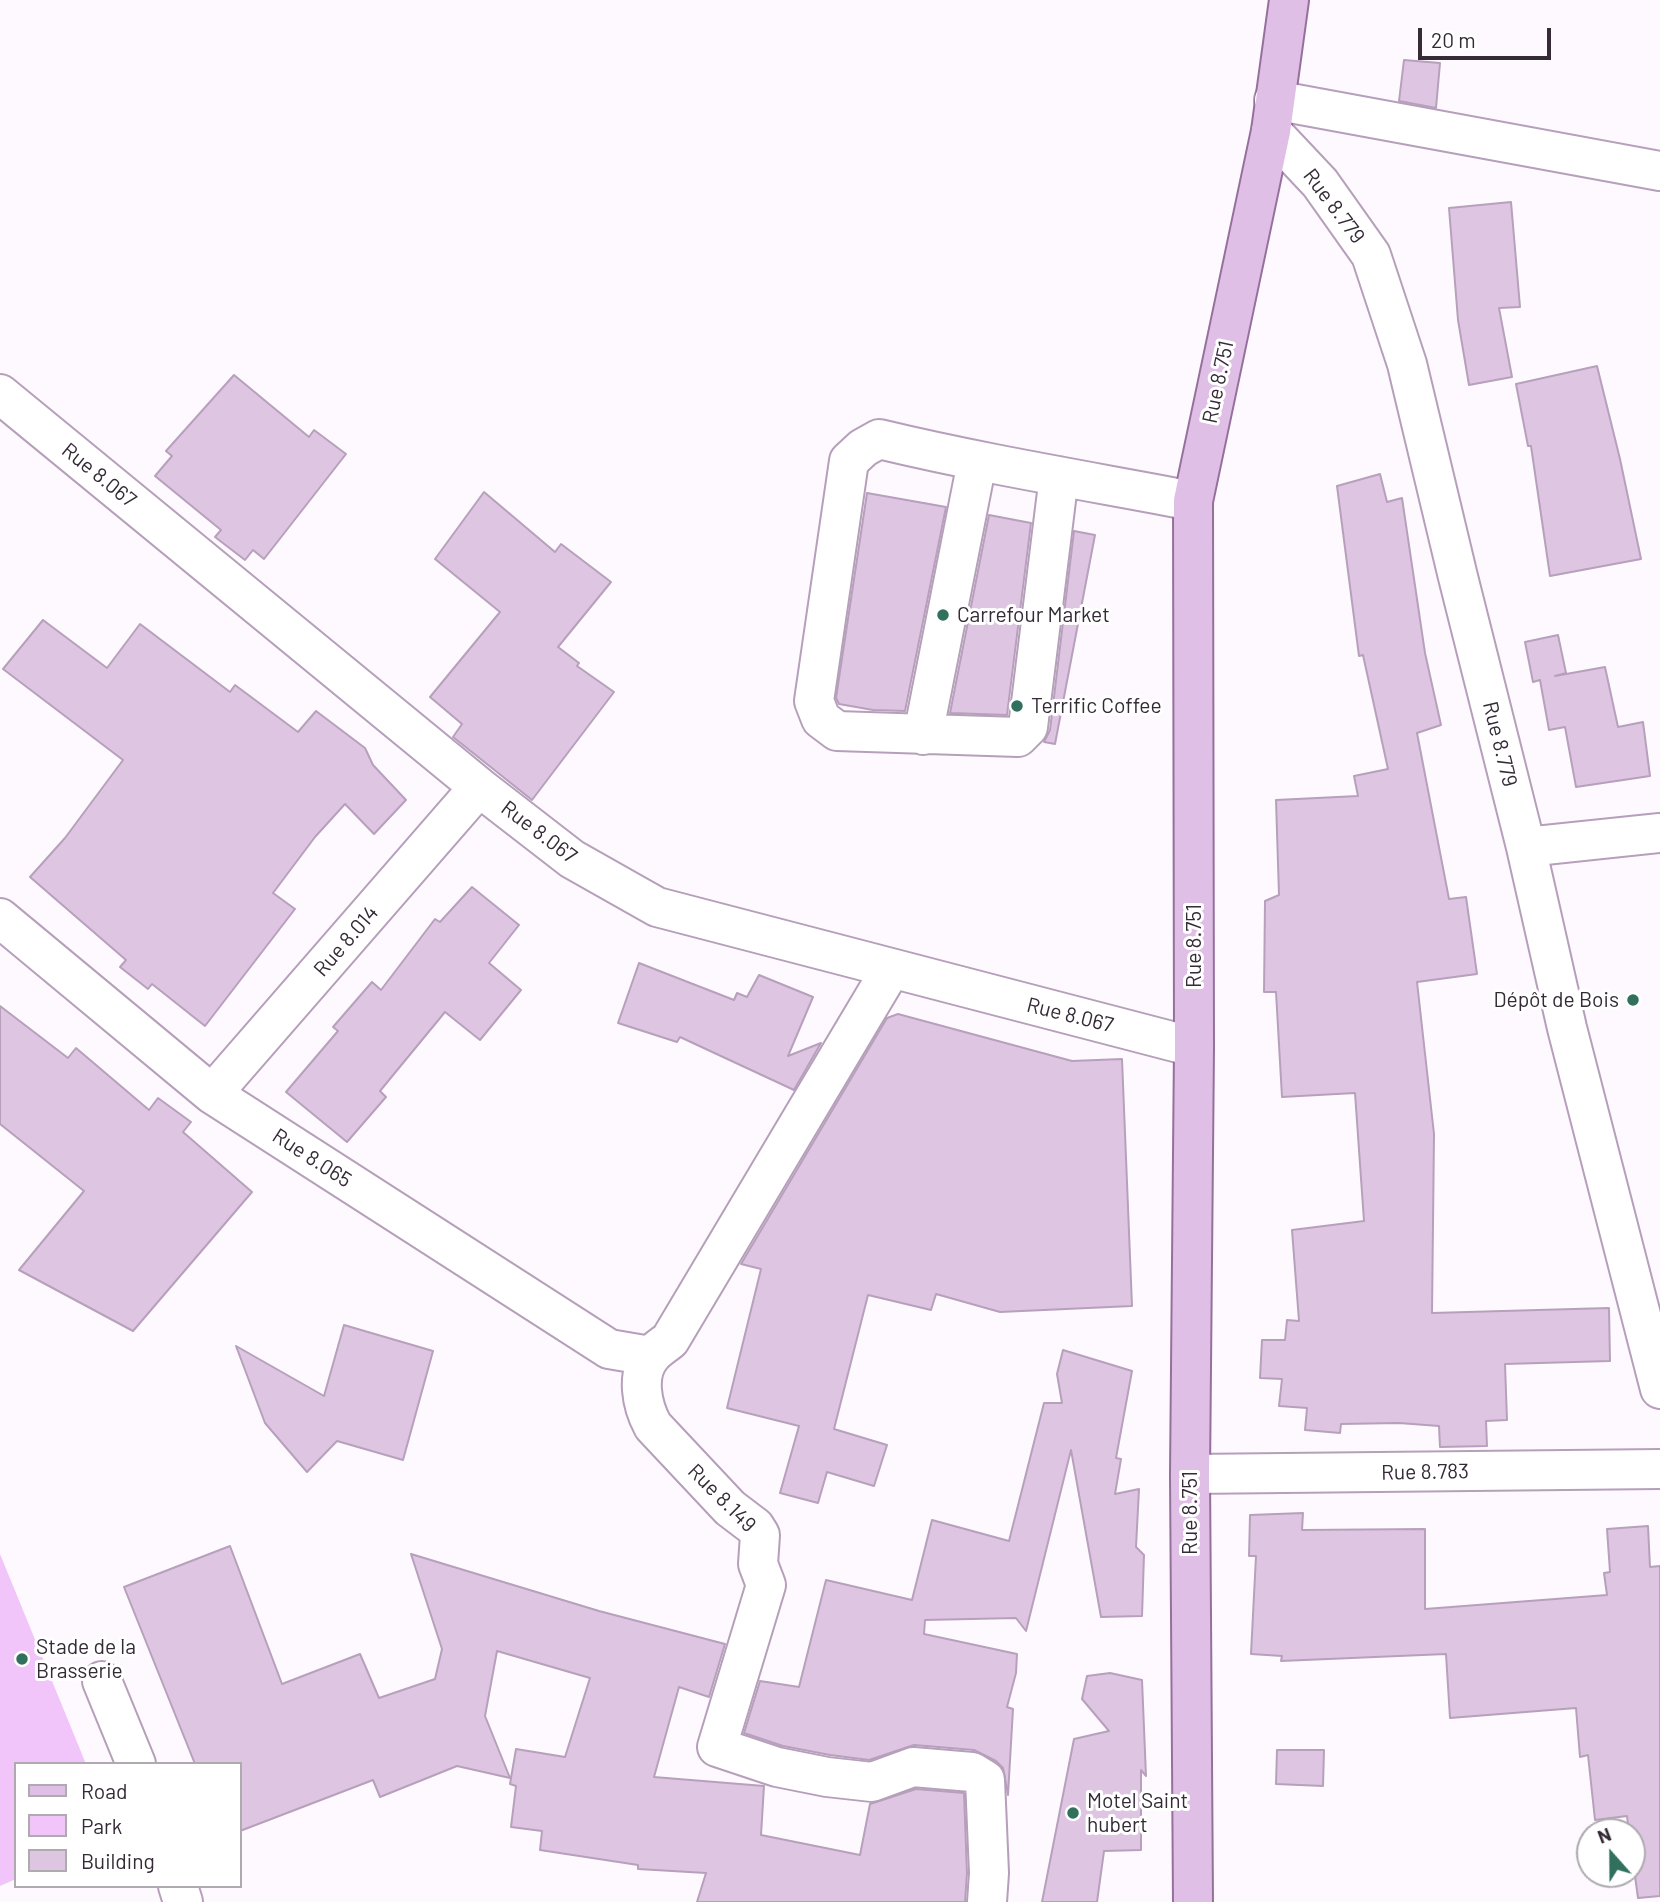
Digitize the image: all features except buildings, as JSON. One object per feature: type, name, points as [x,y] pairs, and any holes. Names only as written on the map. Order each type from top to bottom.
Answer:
[{"type":"main road","name":"Rue 8.751","points":[[1193,1902],[1190,1474],[1194,1046],[1193,501],[1273,116],[1289,0]]},
{"type":"street","points":[[1273,116],[1660,171]]},
{"type":"street","name":"Rue 8.779","points":[[1273,116],[1371,255],[1407,364],[1526,847],[1567,1028],[1660,1389]]},
{"type":"street","name":"Rue 8.067","points":[[0,394],[479,788],[572,859],[657,907],[1194,1046]]},
{"type":"street","points":[[1059,476],[1028,727],[1018,737],[923,735],[837,731],[821,719],[814,701],[849,461],[863,448],[879,439],[977,462],[1059,476],[1193,501]]},
{"type":"street","points":[[923,735],[977,462]]},
{"type":"street","name":"Rue 8.014","points":[[212,1094],[479,788]]},
{"type":"street","points":[[1526,847],[1660,833]]},
{"type":"street","name":"Rue 8.065","points":[[0,918],[212,1094],[609,1349],[650,1356]]},
{"type":"street","points":[[650,1356],[670,1340],[891,969]]},
{"type":"street","name":"Rue 8.149","points":[[650,1356],[641,1384],[645,1411],[653,1426],[730,1508],[755,1527],[760,1535],[758,1564],[766,1585],[717,1747],[778,1767],[827,1777],[872,1782],[913,1767],[972,1772],[985,1780],[989,1873],[987,1902]]},
{"type":"street","name":"Rue 8.783","points":[[1190,1474],[1660,1469]]},
{"type":"street","points":[[102,1681],[135,1762]]},
{"type":"green space","name":"Stade de la Brasserie","points":[[0,1554],[85,1762],[14,1762],[14,1880],[0,1886]]},
{"type":"place","name":"Carrefour Market","points":[[943,615]]},
{"type":"place","name":"Terrific Coffee","points":[[1017,706]]},
{"type":"place","name":"Dépôt de Bois","points":[[1633,1000]]},
{"type":"place","name":"Stade de la Brasserie","points":[[22,1659]]},
{"type":"place","name":"Motel Saint hubert","points":[[1073,1813]]}]
